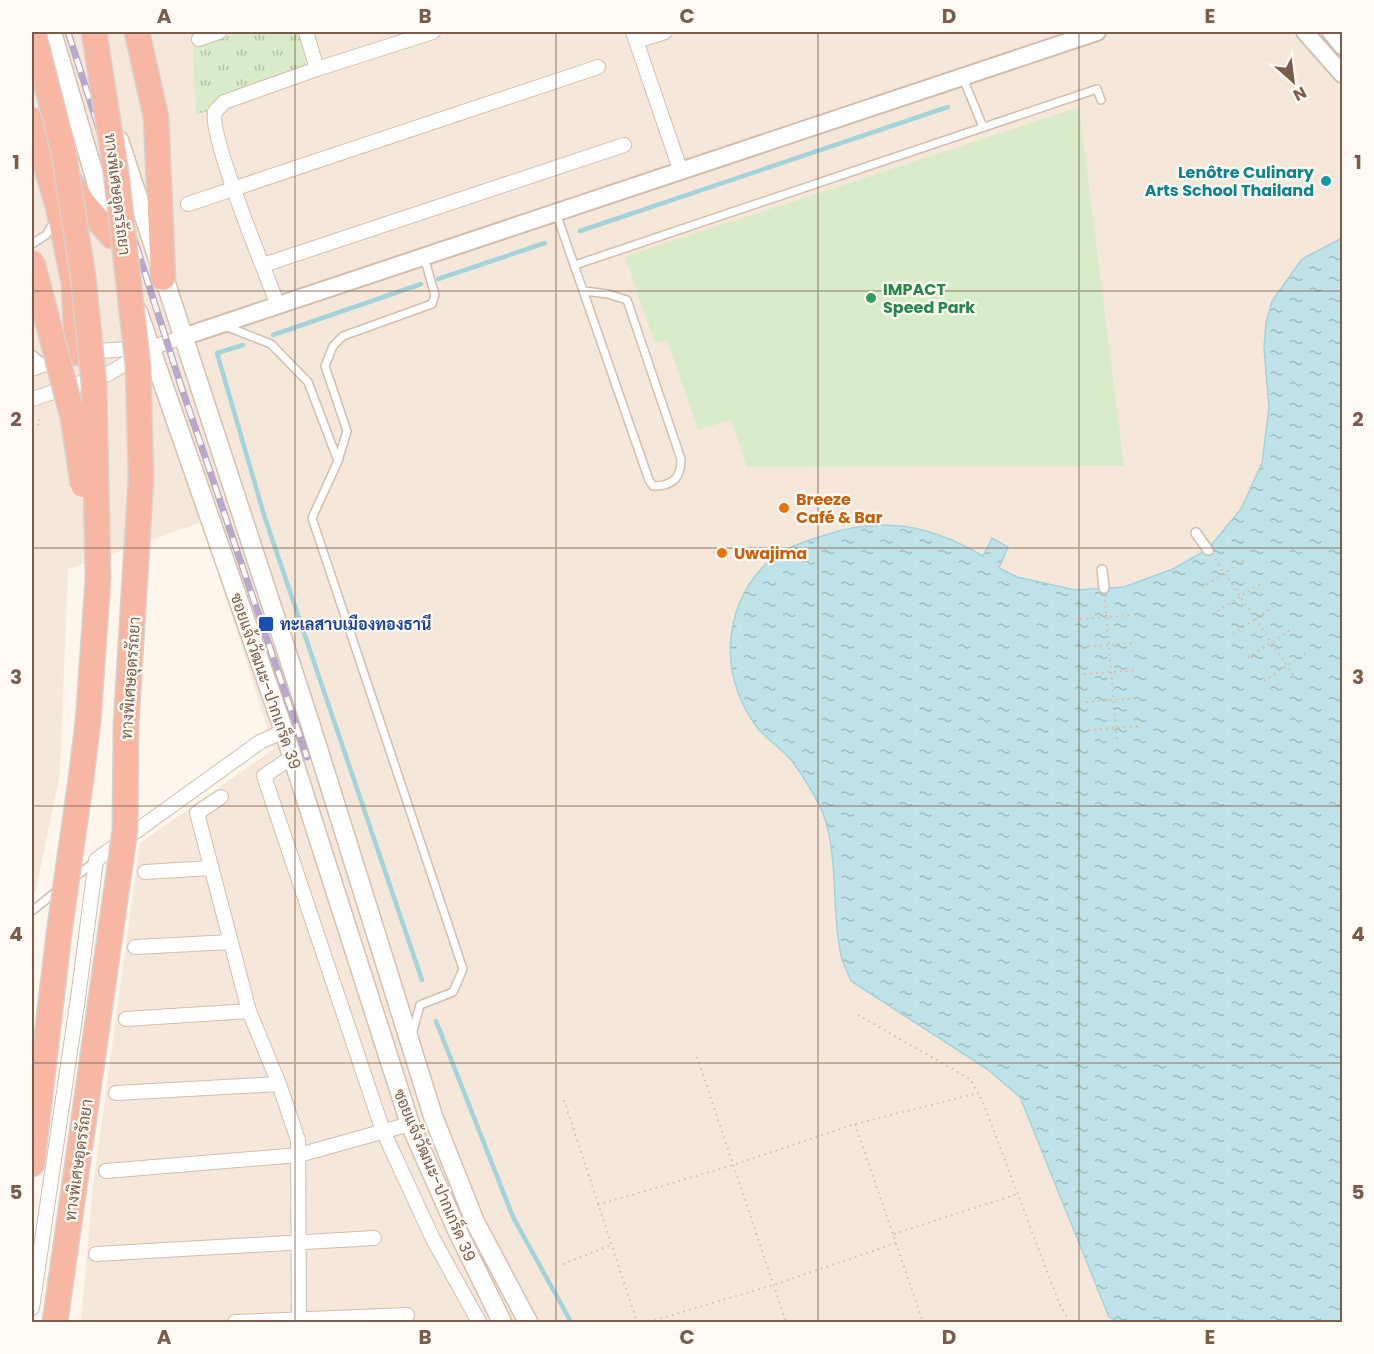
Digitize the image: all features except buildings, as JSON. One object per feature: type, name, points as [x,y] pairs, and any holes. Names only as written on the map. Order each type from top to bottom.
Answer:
[{"type":"highway","points":[[32,1164],[88,722],[98,579],[94,384],[83,276],[63,149],[33,32]]},
{"type":"highway","name":"ทางพิเศษอุดรรัถยา","points":[[55,1323],[125,830],[126,725],[141,478],[138,366],[116,172],[94,32]]},
{"type":"highway","points":[[137,32],[156,117],[163,278]]},
{"type":"highway","points":[[32,120],[83,203],[112,236]]},
{"type":"highway","points":[[32,120],[58,206],[74,284],[77,353]]},
{"type":"highway","points":[[32,262],[73,418],[98,579]]},
{"type":"main road","name":"ซอยแจ้งวัฒนะ-ปากเกร็ด 39","points":[[52,32],[112,236],[284,731],[410,1124],[457,1230],[502,1323]]},
{"type":"main road","name":"ซอยแจ้งวัฒนะ-ปากเกร็ด 39","points":[[85,32],[433,1116],[475,1222],[528,1323]]},
{"type":"street","points":[[199,39],[219,32]]},
{"type":"street","points":[[306,32],[317,69]]},
{"type":"street","points":[[278,305],[235,191],[215,126],[215,112],[224,102],[433,32]]},
{"type":"street","points":[[665,32],[635,36],[681,172]]},
{"type":"street","points":[[32,399],[108,374],[151,348],[220,324],[1097,32]]},
{"type":"street","points":[[1305,32],[1342,75]]},
{"type":"street","points":[[1331,32],[1342,46]]},
{"type":"street","points":[[188,204],[235,191],[598,67]]},
{"type":"street","points":[[263,265],[624,145]]},
{"type":"street","points":[[38,367],[77,353],[151,348]]},
{"type":"street","points":[[1196,533],[1208,549]]},
{"type":"street","points":[[1102,570],[1104,588]]},
{"type":"street","points":[[32,1308],[96,861],[260,742],[284,731]]},
{"type":"street","points":[[292,757],[264,776],[383,1131],[433,1239],[479,1323]]},
{"type":"street","points":[[221,797],[197,813],[249,1011],[279,1084],[298,1140],[299,1318]]},
{"type":"street","points":[[145,872],[211,868]]},
{"type":"street","points":[[135,947],[231,942]]},
{"type":"street","points":[[126,1018],[249,1011]]},
{"type":"street","points":[[116,1093],[279,1084]]},
{"type":"street","points":[[106,1171],[299,1155],[410,1124]]},
{"type":"street","points":[[96,1254],[374,1238]]},
{"type":"street","points":[[235,1323],[299,1318],[407,1315]]},
{"type":"lane","points":[[963,78],[983,128]]},
{"type":"lane","points":[[575,265],[1097,89],[1101,100]]},
{"type":"lane","points":[[32,244],[53,228],[58,206]]},
{"type":"lane","points":[[556,213],[649,480],[653,486],[664,486],[675,481],[681,472],[681,459],[627,300],[608,294],[584,291]]},
{"type":"lane","points":[[410,1043],[420,1005],[453,992],[463,969],[312,518],[338,461],[347,431],[325,366],[333,346],[343,336],[432,304],[435,295],[424,257]]},
{"type":"lane","points":[[220,324],[271,344],[308,382],[338,461]]},
{"type":"lane","points":[[32,354],[38,367]]},
{"type":"lane","points":[[32,911],[96,861]]},
{"type":"path","points":[[32,427],[40,424],[39,420]]},
{"type":"path","points":[[1208,549],[1294,676]]},
{"type":"path","points":[[1202,588],[1247,558]]},
{"type":"path","points":[[1218,612],[1263,582]]},
{"type":"path","points":[[1104,588],[1117,741]]},
{"type":"path","points":[[1233,634],[1278,604]]},
{"type":"path","points":[[1080,619],[1134,615]]},
{"type":"path","points":[[1248,658],[1293,628]]},
{"type":"path","points":[[1082,647],[1136,643]]},
{"type":"path","points":[[1264,681],[1309,651]]},
{"type":"path","points":[[1084,674],[1138,670]]},
{"type":"path","points":[[1086,702],[1140,698]]},
{"type":"path","points":[[1088,730],[1142,726]]},
{"type":"path","points":[[858,1015],[970,1079],[978,1093],[1059,1303],[1070,1323]]},
{"type":"path","points":[[697,1057],[786,1323]]},
{"type":"path","points":[[598,1205],[733,1165],[855,1124],[978,1093]]},
{"type":"path","points":[[564,1101],[637,1323]]},
{"type":"path","points":[[855,1124],[922,1323]]},
{"type":"path","points":[[893,1235],[1017,1194]]},
{"type":"path","points":[[649,1323],[773,1285],[896,1243]]},
{"type":"path","points":[[563,1264],[611,1245]]},
{"type":"shaded area","points":[[32,32],[1342,32],[1342,1322],[81,1322],[93,1186],[140,843],[274,749],[202,522],[68,569],[60,774],[35,894],[32,895]]},
{"type":"green space","points":[[241,32],[297,32],[311,76],[196,115],[193,48]]},
{"type":"green space","name":"IMPACT Speed Park","points":[[1079,107],[1124,466],[747,467],[731,420],[698,430],[667,340],[655,343],[625,257]]},
{"type":"water","points":[[1342,238],[1342,1322],[1119,1322],[1109,1317],[1020,1097],[987,1069],[851,981],[842,958],[838,938],[832,850],[822,810],[792,761],[760,731],[743,705],[735,682],[731,659],[731,636],[736,613],[745,592],[758,572],[776,555],[822,536],[865,526],[905,526],[925,531],[963,545],[983,556],[992,538],[1008,547],[999,568],[1017,577],[1075,590],[1124,587],[1173,569],[1208,549],[1241,509],[1262,463],[1269,408],[1264,348],[1266,323],[1272,301],[1302,259]]},
{"type":"waterway","points":[[580,231],[948,107]]},
{"type":"waterway","points":[[438,279],[545,243]]},
{"type":"waterway","points":[[273,335],[421,284]]},
{"type":"waterway","points":[[243,345],[217,353],[264,515],[422,980]]},
{"type":"waterway","points":[[436,1021],[513,1217],[571,1322]]},
{"type":"railway","points":[[68,32],[181,386],[307,757]]},
{"type":"place","name":"Lenôtre Culinary Arts School Thailand","points":[[1326,181]]},
{"type":"place","name":"IMPACT Speed Park","points":[[871,298]]},
{"type":"place","name":"Breeze Café & Bar","points":[[784,508]]},
{"type":"place","name":"Uwajima","points":[[722,553]]},
{"type":"place","name":"ทะเลสาบเมืองทองธานี","points":[[266,624]]}]
